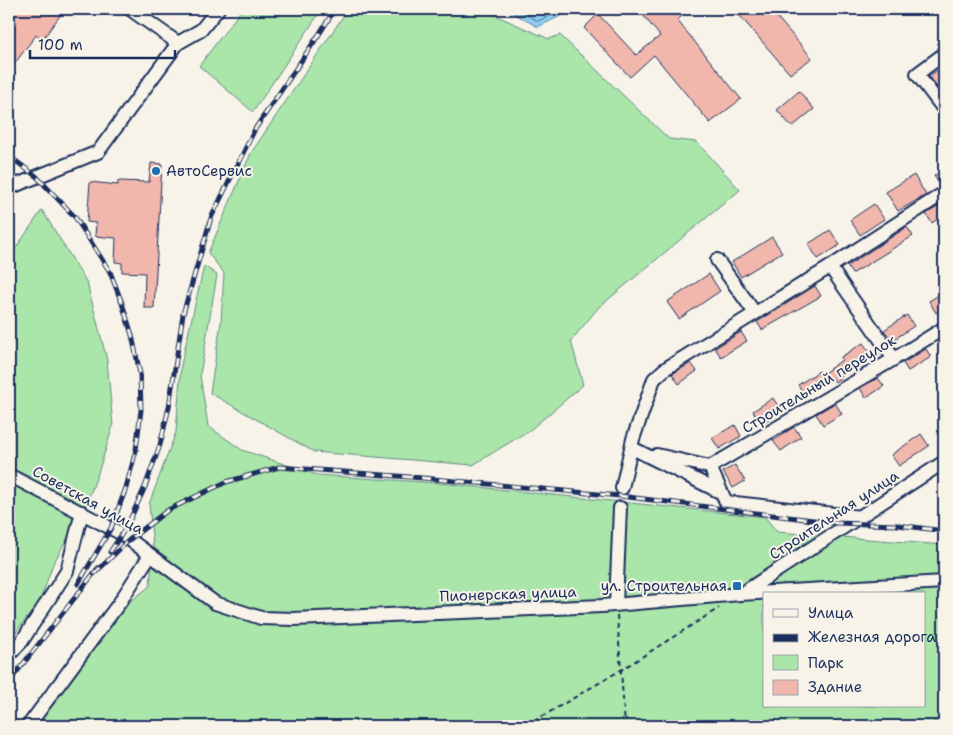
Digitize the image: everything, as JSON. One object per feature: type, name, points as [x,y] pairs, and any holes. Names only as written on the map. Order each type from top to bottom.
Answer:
[{"type":"street","points":[[130,9],[178,43]]},
{"type":"street","points":[[9,188],[98,152],[178,43],[201,30],[218,9]]},
{"type":"street","points":[[944,54],[917,74],[942,106],[944,105]]},
{"type":"street","points":[[622,488],[654,379],[665,369],[944,193]]},
{"type":"street","points":[[717,260],[755,313]]},
{"type":"street","points":[[830,266],[894,359]]},
{"type":"street","name":"Строительный переулок","points":[[710,467],[944,328]]},
{"type":"street","points":[[634,450],[710,467],[726,502],[861,517]]},
{"type":"street","points":[[634,450],[722,493]]},
{"type":"street","name":"Строительная улица","points":[[740,594],[944,462]]},
{"type":"street","name":"Советская улица","points":[[9,475],[122,534],[150,555]]},
{"type":"street","points":[[616,605],[620,508]]},
{"type":"street","points":[[9,655],[22,641],[67,571],[82,512]]},
{"type":"street","points":[[28,726],[120,602],[150,555]]},
{"type":"street","name":"Пионерская улица","points":[[150,555],[215,602],[261,618],[294,619],[616,605],[763,593]]},
{"type":"street","name":"Пионерская улица","points":[[774,592],[944,582]]},
{"type":"path","points":[[526,726],[621,670],[724,604]]},
{"type":"path","points":[[616,605],[625,726]]},
{"type":"path","points":[[933,726],[944,708]]},
{"type":"green space","points":[[242,9],[322,9],[253,112],[199,66]]},
{"type":"green space","points":[[348,9],[481,9],[549,39],[560,35],[669,139],[697,142],[740,190],[598,308],[571,341],[583,385],[530,430],[473,465],[314,452],[210,393],[221,322],[224,273],[208,253],[251,153]]},
{"type":"green space","points":[[42,210],[87,283],[107,360],[113,426],[86,505],[53,564],[40,601],[9,641],[9,258]]},
{"type":"green space","points":[[204,266],[217,275],[200,375],[208,426],[242,450],[317,475],[439,483],[765,517],[777,532],[944,545],[944,726],[36,726],[123,607],[150,586],[153,546],[149,504],[176,432],[181,365]]},
{"type":"water","points":[[506,9],[575,9],[538,27]]},
{"type":"building","points":[[9,9],[65,9],[42,40],[36,35],[9,71]]},
{"type":"building","points":[[638,9],[691,9],[677,20],[741,99],[710,123],[654,55],[630,77],[584,28],[598,14],[636,55],[660,36]]},
{"type":"building","points":[[734,9],[770,9],[812,58],[790,74]]},
{"type":"building","points":[[944,66],[944,97],[929,76]]},
{"type":"building","points":[[799,91],[814,109],[792,127],[777,110]]},
{"type":"building","points":[[151,163],[162,164],[154,308],[144,308],[145,273],[122,272],[122,263],[115,262],[116,238],[95,236],[96,223],[87,222],[90,182],[118,185],[118,181],[149,182]]},
{"type":"building","points":[[944,169],[944,185],[941,186],[934,176]]},
{"type":"building","points":[[914,175],[926,195],[898,211],[886,192]]},
{"type":"building","points":[[944,203],[944,215],[932,223],[926,214]]},
{"type":"building","points":[[874,204],[884,219],[860,235],[850,220]]},
{"type":"building","points":[[907,227],[913,236],[852,274],[847,266]]},
{"type":"building","points":[[830,230],[840,245],[818,259],[808,244]]},
{"type":"building","points":[[772,237],[782,252],[741,277],[732,262]]},
{"type":"building","points":[[709,274],[720,291],[679,319],[667,302]]},
{"type":"building","points":[[815,286],[821,296],[762,330],[757,322]]},
{"type":"building","points":[[944,292],[944,308],[936,313],[929,301]]},
{"type":"building","points":[[907,315],[914,326],[892,341],[884,330]]},
{"type":"building","points":[[741,332],[747,341],[721,357],[715,348]]},
{"type":"building","points":[[863,343],[871,354],[840,374],[842,377],[835,382],[832,378],[805,396],[798,385],[819,371],[821,375],[842,360],[841,357]]},
{"type":"building","points":[[926,349],[931,357],[908,371],[903,363]]},
{"type":"building","points":[[691,363],[697,371],[679,384],[672,374]]},
{"type":"building","points":[[878,378],[884,386],[866,398],[860,388]]},
{"type":"building","points":[[773,398],[781,411],[761,424],[753,411]]},
{"type":"building","points":[[835,403],[842,414],[823,425],[816,414]]},
{"type":"building","points":[[735,425],[741,436],[719,449],[712,438]]},
{"type":"building","points":[[794,427],[801,437],[781,451],[773,441]]},
{"type":"building","points":[[921,434],[929,446],[899,466],[891,455]]},
{"type":"building","points":[[735,465],[745,481],[733,488],[723,472]]},
{"type":"railway","points":[[110,552],[127,526],[145,487],[160,445],[169,407],[183,314],[211,218],[255,129],[335,9]]},
{"type":"railway","points":[[9,156],[36,176],[75,217],[110,272],[132,335],[140,374],[141,410],[136,450],[126,488],[111,528],[78,584]]},
{"type":"railway","points":[[94,574],[129,540],[168,510],[226,482],[279,467],[620,496],[837,523],[898,525],[944,531]]},
{"type":"railway","points":[[9,682],[98,568]]},
{"type":"place","name":"АвтоСервис","points":[[156,171]]},
{"type":"place","name":"ул. Строительная","points":[[737,586]]}]
